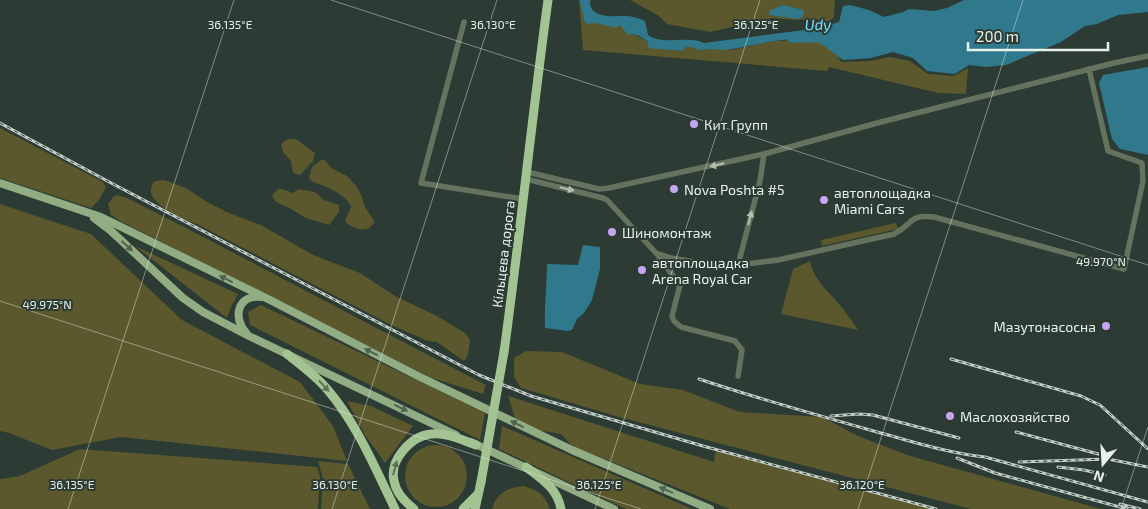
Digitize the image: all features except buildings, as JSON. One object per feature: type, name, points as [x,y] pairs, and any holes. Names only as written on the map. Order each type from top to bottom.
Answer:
[{"type":"highway","name":"Кільцева дорога","points":[[477,509],[504,352],[548,0]]},
{"type":"highway","points":[[287,354],[322,383],[340,405],[356,431],[395,509]]},
{"type":"highway","points":[[414,509],[400,495],[393,478],[396,463],[409,444],[422,436],[433,434],[446,435],[476,445]]},
{"type":"highway","points":[[526,467],[553,488],[561,509]]},
{"type":"highway","points":[[463,509],[479,493]]},
{"type":"main road","points":[[0,183],[90,215],[101,217],[266,298],[420,377],[564,446],[710,509]]},
{"type":"main road","points":[[90,215],[110,230],[189,303],[212,318],[614,509]]},
{"type":"main road","points":[[249,336],[241,328],[238,321],[240,306],[246,299],[253,297],[266,298]]},
{"type":"street","points":[[464,22],[421,183],[523,199]]},
{"type":"street","points":[[527,176],[599,189],[609,188],[764,154],[865,126],[1089,69],[1148,56]]},
{"type":"street","points":[[656,253],[707,264],[738,265],[778,260],[894,234],[903,229],[909,221],[920,216],[934,217],[1124,269],[1143,181],[1142,163],[1108,150],[1089,69]]},
{"type":"street","points":[[738,265],[762,173],[764,154]]},
{"type":"street","points":[[527,176],[608,200],[656,253],[680,285],[672,316],[674,322],[681,327],[735,341],[742,350],[738,376]]},
{"type":"street","points":[[608,200],[609,188]]},
{"type":"shaded area","points":[[579,0],[584,20],[597,23],[603,18],[622,26],[627,33],[653,44],[731,50],[774,41],[803,40],[831,43],[841,62],[870,61],[890,57],[910,61],[928,74],[954,76],[968,68],[966,94],[938,93],[829,67],[827,71],[583,50]]},
{"type":"shaded area","points":[[630,0],[835,0],[834,17],[824,26],[818,19],[772,18],[710,32],[667,24],[659,16]]},
{"type":"shaded area","points":[[0,128],[103,182],[106,187],[99,200],[91,208],[0,178]]},
{"type":"shaded area","points":[[288,139],[296,139],[315,153],[313,161],[300,175],[293,173],[291,161],[283,152],[281,144]]},
{"type":"shaded area","points":[[321,160],[325,160],[331,168],[347,176],[357,187],[365,207],[373,219],[374,223],[369,228],[359,229],[347,223],[345,221],[351,207],[348,202],[340,194],[311,181],[309,178],[312,167]]},
{"type":"shaded area","points":[[164,180],[186,188],[207,202],[229,213],[261,225],[313,255],[360,273],[395,296],[437,316],[465,333],[470,340],[468,355],[464,361],[437,342],[428,341],[393,326],[168,210],[155,200],[151,194],[151,187],[155,181]]},
{"type":"shaded area","points":[[278,189],[293,193],[299,189],[315,192],[324,200],[339,205],[339,212],[329,225],[306,218],[276,202],[272,195]]},
{"type":"shaded area","points":[[117,195],[127,198],[172,221],[486,385],[483,394],[432,378],[122,222],[111,215],[108,204]]},
{"type":"shaded area","points":[[0,204],[91,234],[182,320],[300,382],[333,426],[347,461],[121,437],[52,450],[0,431]]},
{"type":"shaded area","points":[[896,223],[898,229],[822,246],[821,240]]},
{"type":"shaded area","points":[[135,246],[238,294],[227,318]]},
{"type":"shaded area","points":[[810,261],[818,280],[844,310],[858,330],[781,314],[793,269]]},
{"type":"shaded area","points":[[261,305],[485,413],[480,440],[250,325],[248,312]]},
{"type":"shaded area","points":[[526,351],[562,352],[640,384],[683,390],[740,412],[822,417],[858,436],[907,455],[1101,509],[971,509],[619,417],[521,388],[514,377],[514,358]]},
{"type":"shaded area","points":[[508,396],[714,462],[716,450],[936,509],[730,509],[572,446],[561,434],[537,430],[515,419]]},
{"type":"shaded area","points":[[347,401],[371,406],[413,426],[385,463],[365,435]]},
{"type":"shaded area","points":[[502,426],[692,509],[626,509],[499,449]]},
{"type":"shaded area","points":[[436,445],[453,450],[458,454],[462,459],[467,476],[462,493],[458,498],[453,502],[436,507],[419,502],[414,498],[410,493],[405,476],[410,459],[414,454],[419,450]]},
{"type":"shaded area","points":[[80,449],[317,467],[320,476],[318,509],[0,509],[0,479],[20,476]]},
{"type":"shaded area","points":[[318,461],[348,464],[370,509],[321,509],[323,479]]},
{"type":"shaded area","points":[[524,486],[540,494],[546,500],[550,509],[492,509],[500,495],[508,489]]},
{"type":"water","points":[[580,0],[589,0],[593,11],[602,15],[630,16],[645,21],[648,35],[654,38],[661,40],[690,40],[704,43],[812,29],[825,31],[832,24],[839,22],[843,6],[850,5],[869,10],[884,17],[909,9],[934,11],[947,8],[964,0],[1148,0],[1148,12],[1118,15],[1097,24],[1085,26],[1061,42],[1006,65],[986,67],[969,65],[955,74],[927,71],[913,58],[893,52],[871,58],[843,60],[817,41],[807,37],[727,50],[699,50],[692,47],[654,45],[639,36],[628,35],[620,25],[601,19],[595,23],[588,24],[584,21]]},
{"type":"water","points":[[783,5],[803,10],[804,16],[798,19],[769,15],[769,11]]},
{"type":"water","points":[[1148,67],[1148,155],[1120,149],[1112,139],[1099,83],[1103,75]]},
{"type":"water","points":[[583,245],[600,247],[600,269],[592,300],[584,313],[577,319],[572,330],[545,328],[547,264],[578,265]]},
{"type":"waterway","name":"Udy","points":[[586,0],[585,3],[589,17],[616,23]]},
{"type":"waterway","name":"Udy","points":[[791,38],[821,38]]},
{"type":"waterway","name":"Udy","points":[[652,44],[681,46]]},
{"type":"railway","points":[[0,123],[479,375],[531,396],[703,446],[936,509]]},
{"type":"railway","points":[[951,359],[1081,396],[1100,405],[1148,449]]},
{"type":"railway","points":[[699,379],[784,406],[913,442],[985,457],[1148,502]]},
{"type":"railway","points":[[831,416],[873,415],[959,438]]},
{"type":"railway","points":[[1016,432],[1102,455]]},
{"type":"railway","points":[[957,458],[995,473],[1127,509]]},
{"type":"railway","points":[[1019,462],[1108,459],[1148,467]]},
{"type":"railway","points":[[1058,467],[1105,475]]},
{"type":"railway","points":[[1120,504],[1140,509]]},
{"type":"place","name":"Кит Групп","points":[[694,124]]},
{"type":"place","name":"Nova Poshta #5","points":[[674,189]]},
{"type":"place","name":"автоплощадка Miami Cars","points":[[824,200]]},
{"type":"place","name":"Шиномонтаж","points":[[612,232]]},
{"type":"place","name":"автоплощадка Arena Royal Car","points":[[642,270]]},
{"type":"place","name":"Мазутонасосна","points":[[1106,326]]},
{"type":"place","name":"Маслохозяйство","points":[[950,416]]}]
